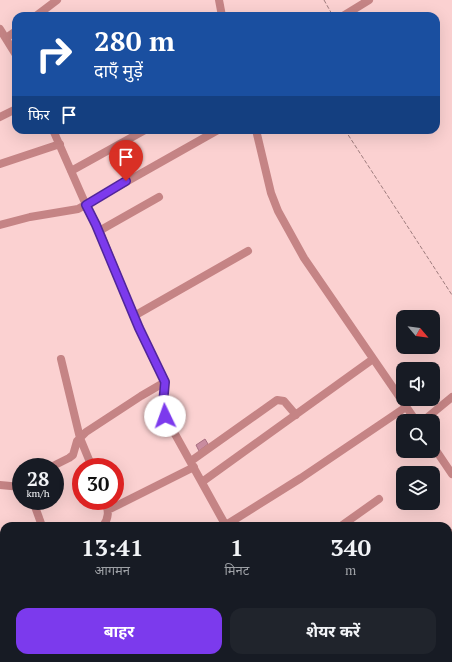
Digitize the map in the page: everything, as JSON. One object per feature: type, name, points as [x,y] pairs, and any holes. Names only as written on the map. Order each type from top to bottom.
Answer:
[{"type":"street","points":[[41,12],[57,0]]},
{"type":"street","points":[[219,0],[221,12]]},
{"type":"street","points":[[350,12],[369,0]]},
{"type":"street","points":[[0,29],[12,48]]},
{"type":"street","points":[[6,38],[12,34]]},
{"type":"street","points":[[0,117],[12,111]]},
{"type":"street","points":[[55,134],[99,231],[134,316],[165,382],[163,404],[165,416],[224,522]]},
{"type":"street","points":[[72,171],[138,134]]},
{"type":"street","points":[[0,225],[30,217],[75,210],[211,134]]},
{"type":"street","points":[[257,134],[271,194],[278,211],[304,258],[411,414]]},
{"type":"street","points":[[0,164],[60,144]]},
{"type":"street","points":[[99,231],[159,197]]},
{"type":"street","points":[[134,316],[248,251]]},
{"type":"street","points":[[60,359],[80,438],[88,458]]},
{"type":"street","points":[[202,482],[373,359]]},
{"type":"street","points":[[64,460],[73,455],[77,441],[86,432],[165,382]]},
{"type":"street","points":[[431,414],[452,397]]},
{"type":"street","points":[[124,501],[193,464],[277,400],[284,401],[296,415]]},
{"type":"street","points":[[232,522],[301,478],[406,407]]},
{"type":"street","points":[[440,456],[452,474]]},
{"type":"street","points":[[0,485],[12,486]]},
{"type":"street","points":[[347,522],[379,499]]},
{"type":"street","points":[[36,510],[41,522]]},
{"type":"street","points":[[104,522],[107,518],[108,510]]},
{"type":"path","points":[[324,0],[331,12]]},
{"type":"path","points":[[348,134],[452,296]]},
{"type":"building","points":[[205,439],[208,444],[199,451],[196,445]]},
{"type":"route","points":[[126,181],[86,205],[96,225],[139,328],[165,382],[166,389],[163,404],[165,416]]}]
